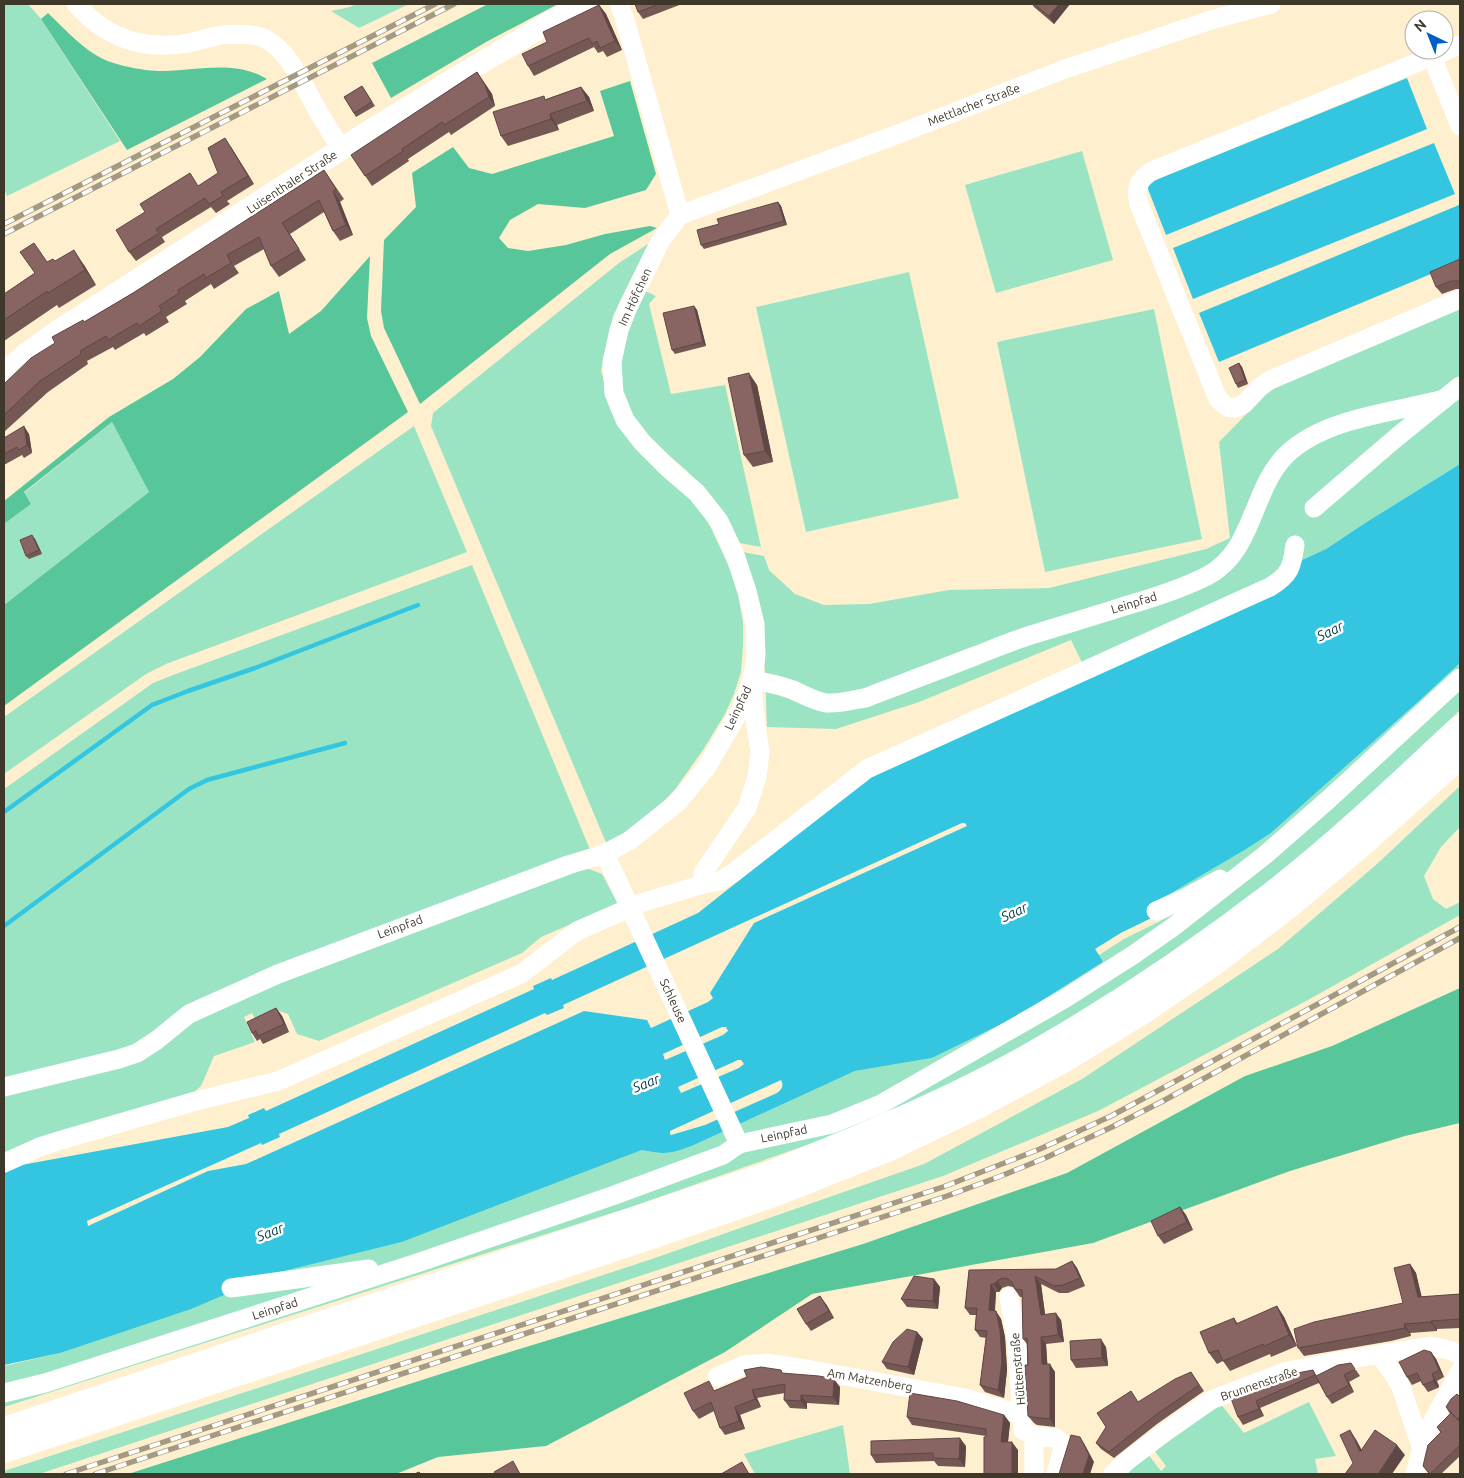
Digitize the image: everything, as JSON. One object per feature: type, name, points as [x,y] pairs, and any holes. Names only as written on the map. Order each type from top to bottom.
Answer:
[{"type":"highway","points":[[4,1430],[771,1174],[877,1131],[968,1088],[1060,1039],[1201,947],[1272,895],[1335,842],[1460,728]]},
{"type":"highway","points":[[4,1450],[643,1239],[780,1192],[887,1149],[977,1106],[1065,1059],[1143,1011],[1219,959],[1358,848],[1460,756]]},
{"type":"main road","name":"Luisenthaler Straße","points":[[4,373],[27,353],[61,329],[342,150],[557,18],[589,4]]},
{"type":"street","points":[[76,4],[94,22],[118,37],[138,44],[166,45],[189,43],[228,34],[246,34],[263,38],[282,52],[290,61],[342,150]]},
{"type":"street","points":[[619,4],[680,215]]},
{"type":"street","name":"Mettlacher Straße","points":[[680,215],[1066,70],[1211,20],[1271,4]]},
{"type":"street","points":[[1425,60],[1152,171],[1142,179],[1136,194],[1218,399],[1227,407],[1235,408],[1244,404],[1260,387],[1270,380],[1460,298]]},
{"type":"street","points":[[1433,60],[1460,126]]},
{"type":"street","name":"Im Höfchen","points":[[680,215],[661,240],[628,307],[619,330],[612,362],[614,393],[625,420],[642,442],[697,493],[719,521],[741,573],[755,624],[756,656],[752,680]]},
{"type":"street","name":"Leinpfad","points":[[4,1087],[137,1053],[157,1040],[189,1014],[278,974],[568,865],[604,854],[629,841],[678,802],[706,768],[741,709],[752,680],[771,682],[812,700],[827,703],[865,698],[1028,636],[1160,596],[1207,576],[1225,564],[1234,554],[1246,534],[1267,481],[1286,455],[1329,427],[1444,399],[1460,386]]},
{"type":"street","points":[[1314,508],[1444,399]]},
{"type":"street","points":[[4,1163],[42,1146],[68,1138],[196,1101],[278,1081],[521,974],[577,932],[641,903],[704,884],[720,882],[867,769],[1270,587],[1283,579],[1292,564],[1295,545]]},
{"type":"street","name":"Leinpfad","points":[[4,1393],[45,1383],[418,1263],[612,1196],[723,1155],[736,1138],[832,1124],[880,1104],[1064,999],[1173,927],[1265,855],[1329,799],[1460,678]]},
{"type":"street","points":[[704,884],[704,873],[747,808],[757,777],[760,752],[752,680]]},
{"type":"street","name":"Schleuse","points":[[604,854],[736,1138]]},
{"type":"street","points":[[1156,911],[1183,899],[1265,855]]},
{"type":"street","points":[[231,1288],[418,1263]]},
{"type":"street","name":"Hüttenstraße","points":[[1010,1297],[1016,1336],[1023,1430],[1034,1436]]},
{"type":"street","name":"Brunnenstraße","points":[[1113,1474],[1164,1433],[1211,1400],[1284,1372],[1430,1346],[1444,1348],[1459,1360],[1425,1435],[1415,1474]]},
{"type":"street","points":[[1380,1354],[1401,1387],[1421,1446]]},
{"type":"street","name":"Am Matzenberg","points":[[717,1376],[744,1365],[766,1363],[964,1398],[1022,1415]]},
{"type":"street","points":[[1034,1474],[1034,1436],[1056,1438],[1061,1442],[1062,1448],[1056,1474]]},
{"type":"green space","points":[[4,4],[28,4],[41,19],[120,141],[7,196],[4,188]]},
{"type":"green space","points":[[356,4],[409,4],[359,28],[331,11]]},
{"type":"green space","points":[[488,4],[558,4],[486,42],[391,98],[372,63]]},
{"type":"green space","points":[[48,13],[82,45],[97,56],[111,62],[151,71],[230,68],[255,73],[267,79],[127,150],[41,19]]},
{"type":"green space","points":[[630,81],[656,174],[646,190],[585,208],[538,204],[510,220],[499,238],[508,248],[528,251],[566,245],[605,234],[650,226],[657,228],[610,254],[420,404],[384,328],[381,311],[384,240],[416,207],[412,173],[453,147],[469,168],[492,174],[614,136],[600,91]]},
{"type":"green space","points":[[1082,151],[1113,260],[996,293],[965,185]]},
{"type":"green space","points":[[648,244],[613,316],[601,371],[612,409],[697,504],[711,528],[730,569],[738,595],[743,622],[743,647],[741,672],[734,694],[725,714],[703,750],[676,788],[656,810],[607,845],[431,426],[433,413],[619,263]]},
{"type":"green space","points":[[370,256],[367,318],[371,336],[408,412],[4,706],[4,605],[149,492],[112,422],[24,492],[31,504],[4,524],[4,501],[109,417],[173,379],[200,357],[246,309],[279,291],[289,334],[321,311]]},
{"type":"green space","points":[[909,272],[959,498],[806,532],[756,307]]},
{"type":"green space","points":[[643,290],[656,296],[649,304],[671,394],[725,385],[761,547],[734,542],[703,489],[687,471],[647,436],[632,418],[622,392],[621,349]]},
{"type":"green space","points":[[1460,307],[1460,464],[1326,549],[1302,560],[1089,677],[1071,640],[919,702],[836,729],[767,727],[763,620],[738,551],[764,556],[769,570],[795,594],[824,605],[869,604],[949,590],[1049,588],[1206,549],[1230,538],[1219,442],[1270,390]]},
{"type":"green space","points":[[1154,309],[1202,539],[1045,572],[997,342]]},
{"type":"green space","points":[[112,422],[149,492],[4,605],[4,524],[31,504],[24,493]]},
{"type":"green space","points":[[414,426],[467,552],[166,664],[146,674],[4,774],[4,717]]},
{"type":"green space","points":[[472,565],[591,852],[355,938],[133,1047],[4,1082],[4,789],[153,683]]},
{"type":"green space","points":[[1460,663],[1460,710],[1336,831],[1207,937],[1064,1027],[895,1114],[631,1207],[4,1407],[4,1366],[60,1353],[275,1273],[402,1242],[642,1150],[668,1153],[680,1150],[855,1071],[932,1058],[1014,1018],[1103,962],[1099,955],[1124,939],[1188,907],[1163,898],[1271,833]]},
{"type":"green space","points":[[1460,786],[1460,827],[1441,847],[1424,876],[1433,899],[1446,909],[1460,902],[1460,915],[1308,1000],[1098,1111],[943,1176],[39,1474],[4,1474],[4,1471],[649,1260],[924,1164],[1082,1079],[1278,949],[1377,864]]},
{"type":"green space","points":[[589,869],[602,874],[618,904],[541,937],[522,953],[319,1041],[297,1034],[288,1014],[279,1011],[256,1021],[252,1013],[244,1017],[255,1042],[214,1056],[201,1086],[193,1093],[4,1155],[4,1093],[139,1059],[190,1018],[287,976],[570,870]]},
{"type":"green space","points":[[1460,988],[1460,1123],[1405,1136],[1290,1171],[1093,1243],[812,1294],[725,1352],[546,1446],[438,1457],[396,1474],[128,1474],[500,1355],[863,1244],[1067,1173],[1245,1076],[1332,1046]]},
{"type":"green space","points":[[1309,1402],[1336,1456],[1315,1459],[1318,1474],[1130,1474],[1127,1470],[1148,1454],[1161,1471],[1166,1466],[1153,1449],[1220,1403],[1244,1433]]},
{"type":"green space","points":[[843,1425],[850,1474],[755,1474],[744,1454]]},
{"type":"water","points":[[1407,78],[1427,129],[1166,235],[1146,184]]},
{"type":"water","points":[[1434,143],[1455,194],[1193,299],[1173,248]]},
{"type":"water","points":[[1459,205],[1460,262],[1219,362],[1199,313]]},
{"type":"water","name":"Saar","points":[[1460,464],[1460,663],[1271,833],[1163,898],[1158,915],[1121,933],[1096,949],[1103,962],[1014,1018],[932,1058],[855,1071],[680,1150],[657,1153],[642,1150],[402,1242],[276,1273],[191,1309],[60,1353],[4,1365],[4,1172],[16,1166],[228,1127],[249,1118],[248,1115],[264,1108],[266,1111],[534,989],[533,986],[551,978],[552,980],[698,913],[870,777],[1083,680],[1302,560],[1326,549]],"holes":[[[962,823],[965,823],[967,826],[754,923],[710,993],[713,998],[651,1028],[647,1020],[584,1011],[246,1164],[208,1171],[88,1226],[87,1221],[261,1143],[262,1145],[280,1137],[279,1134],[545,1013],[547,1015],[564,1008],[563,1005]],[[722,1027],[726,1027],[728,1031],[723,1035],[665,1060],[663,1054]],[[738,1060],[741,1060],[744,1064],[739,1068],[681,1093],[678,1087]],[[781,1080],[782,1087],[777,1093],[705,1125],[671,1135],[670,1131]]]},
{"type":"pier","points":[[1158,915],[1159,917],[1122,935],[1099,950],[1101,954],[1099,955],[1095,949],[1121,933]]},
{"type":"building","points":[[635,4],[659,4],[638,12]]},
{"type":"building","points":[[1034,4],[1059,4],[1049,16]]},
{"type":"building","points":[[599,5],[615,41],[600,48],[597,41],[592,44],[589,38],[528,66],[522,54],[547,42],[543,32]]},
{"type":"building","points":[[477,72],[485,85],[489,97],[444,125],[442,122],[365,176],[351,155]]},
{"type":"building","points":[[362,86],[372,102],[354,113],[344,97]]},
{"type":"building","points":[[581,87],[587,101],[550,114],[551,119],[501,136],[493,112],[544,96],[545,100]]},
{"type":"building","points":[[225,138],[248,176],[221,192],[223,196],[209,204],[205,198],[156,229],[159,233],[129,252],[116,230],[145,212],[140,204],[190,173],[198,186],[218,173],[208,148]]},
{"type":"building","points":[[324,170],[336,189],[333,191],[346,225],[333,231],[319,200],[282,223],[299,249],[271,266],[259,237],[227,255],[231,263],[206,278],[204,274],[178,290],[179,293],[159,306],[162,311],[139,326],[137,323],[108,340],[106,336],[80,351],[81,354],[40,381],[4,415],[4,384],[31,358],[55,343],[52,337],[83,320],[84,322],[133,293]]},
{"type":"building","points":[[778,202],[784,221],[701,245],[697,230],[719,224],[717,219]]},
{"type":"building","points":[[34,243],[47,262],[53,259],[55,261],[74,250],[85,270],[48,293],[47,291],[4,320],[4,294],[35,273],[20,252]]},
{"type":"building","points":[[1460,259],[1460,281],[1451,281],[1436,287],[1430,272]]},
{"type":"building","points":[[694,306],[703,342],[672,350],[663,313]]},
{"type":"building","points":[[1239,363],[1245,380],[1236,384],[1229,368]]},
{"type":"building","points":[[749,373],[765,451],[744,455],[728,378]]},
{"type":"building","points":[[24,426],[27,445],[19,450],[17,447],[4,454],[4,438]]},
{"type":"building","points":[[32,535],[39,550],[26,556],[20,540]]},
{"type":"building","points":[[276,1008],[284,1024],[258,1036],[256,1031],[252,1033],[247,1022]]},
{"type":"building","points":[[1180,1207],[1187,1222],[1158,1236],[1151,1221]]},
{"type":"building","points":[[1072,1261],[1080,1278],[1063,1285],[1054,1286],[1035,1276],[1041,1315],[1056,1313],[1058,1335],[1041,1337],[1042,1364],[1050,1364],[1050,1419],[1028,1416],[1025,1365],[1028,1365],[1027,1338],[1023,1339],[1022,1290],[1015,1289],[1012,1282],[1008,1279],[1002,1278],[991,1284],[989,1310],[996,1311],[1000,1330],[1002,1362],[998,1390],[980,1385],[987,1331],[975,1330],[977,1308],[965,1308],[969,1270],[1056,1269]]},
{"type":"building","points":[[1410,1264],[1418,1297],[1460,1294],[1460,1319],[1404,1324],[1405,1328],[1298,1348],[1294,1329],[1314,1322],[1403,1303],[1394,1268]]},
{"type":"building","points":[[914,1276],[934,1279],[933,1301],[901,1299]]},
{"type":"building","points":[[820,1296],[829,1311],[806,1324],[797,1309]]},
{"type":"building","points":[[1277,1306],[1289,1335],[1223,1361],[1218,1350],[1209,1353],[1200,1332],[1234,1318],[1236,1324]]},
{"type":"building","points":[[907,1329],[917,1332],[908,1367],[882,1362],[893,1342]]},
{"type":"building","points":[[1101,1339],[1102,1358],[1071,1360],[1070,1341]]},
{"type":"building","points":[[1424,1350],[1431,1352],[1439,1370],[1432,1374],[1433,1381],[1423,1385],[1417,1373],[1407,1377],[1399,1362]]},
{"type":"building","points":[[1351,1363],[1355,1369],[1344,1375],[1349,1385],[1327,1397],[1316,1376],[1338,1365]]},
{"type":"building","points":[[761,1367],[781,1370],[782,1373],[834,1379],[833,1397],[801,1395],[801,1401],[784,1400],[785,1384],[752,1390],[755,1399],[735,1407],[739,1421],[720,1428],[711,1402],[693,1411],[684,1393],[709,1381],[714,1391],[747,1377],[744,1370]]},
{"type":"building","points":[[1313,1370],[1315,1375],[1256,1401],[1259,1409],[1238,1417],[1230,1396],[1280,1377]]},
{"type":"building","points":[[1191,1372],[1199,1385],[1153,1417],[1109,1452],[1096,1443],[1106,1427],[1097,1413],[1131,1391],[1138,1402],[1175,1379]]},
{"type":"building","points":[[910,1393],[957,1401],[1004,1415],[1001,1442],[1012,1442],[1012,1474],[984,1474],[984,1437],[986,1437],[986,1429],[907,1417]]},
{"type":"building","points":[[1457,1394],[1460,1397],[1460,1416],[1457,1419],[1446,1407]]},
{"type":"building","points":[[1451,1413],[1460,1422],[1460,1445],[1430,1474],[1423,1466],[1428,1445],[1441,1432],[1437,1427]]},
{"type":"building","points":[[1350,1430],[1360,1452],[1375,1430],[1397,1445],[1378,1474],[1345,1474],[1353,1463],[1340,1435]]},
{"type":"building","points":[[1071,1435],[1080,1437],[1089,1455],[1083,1474],[1059,1474]]},
{"type":"building","points":[[960,1438],[959,1459],[933,1458],[933,1453],[871,1455],[871,1441]]},
{"type":"building","points":[[513,1461],[520,1474],[495,1474],[494,1472]]},
{"type":"building","points":[[742,1462],[749,1474],[721,1474]]},
{"type":"waterway","points":[[4,812],[152,705],[255,668],[418,605]]},
{"type":"waterway","points":[[4,926],[189,789],[207,780],[345,743]]},
{"type":"railway","points":[[4,224],[435,4]]},
{"type":"railway","points":[[4,234],[454,4]]},
{"type":"railway","points":[[66,1474],[943,1187],[1040,1149],[1111,1116],[1460,927]]},
{"type":"railway","points":[[95,1474],[947,1196],[1001,1176],[1112,1127],[1163,1101],[1460,938]]}]
